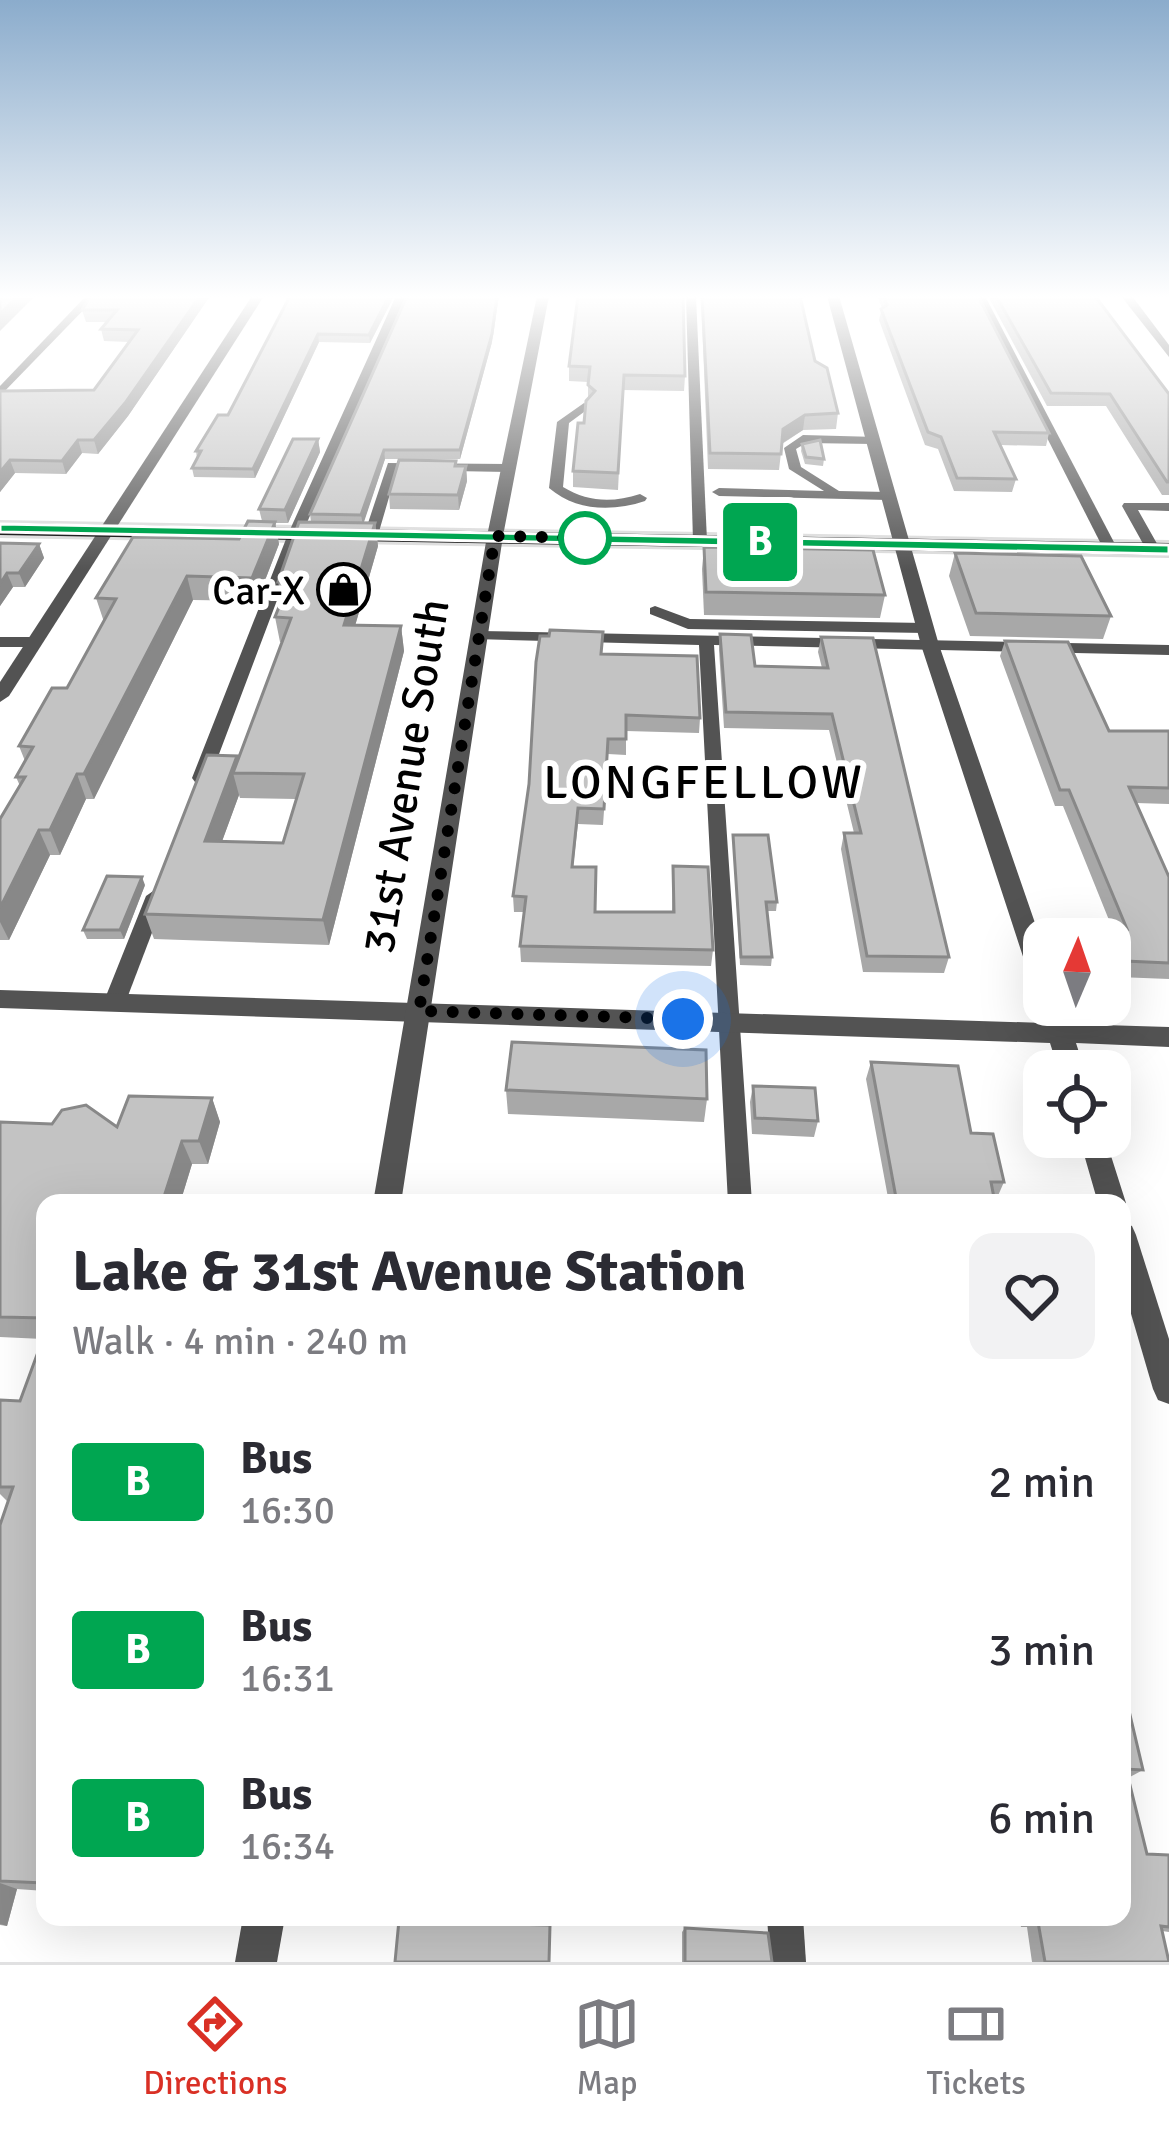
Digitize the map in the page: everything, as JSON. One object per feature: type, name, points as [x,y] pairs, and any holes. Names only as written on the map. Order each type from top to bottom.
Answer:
[{"type":"main road","points":[[0,529],[1161,549]]},
{"type":"street","points":[[0,696],[198,388]]},
{"type":"street","name":"31st Avenue South","points":[[388,1194],[495,536],[524,388]]},
{"type":"street","points":[[858,388],[928,636],[1023,921]]},
{"type":"street","points":[[0,1000],[1169,1037]]},
{"type":"street","points":[[1058,1026],[1066,1050]]},
{"type":"street","points":[[1098,1158],[1109,1194]]},
{"type":"street","points":[[1131,1264],[1169,1389]]},
{"type":"street","points":[[256,1962],[262,1926]]},
{"type":"lane","points":[[194,797],[296,534],[361,388]]},
{"type":"lane","points":[[695,388],[700,541]]},
{"type":"lane","points":[[1027,388],[1110,548]]},
{"type":"lane","points":[[584,407],[563,422],[556,488],[573,501],[625,505],[640,498]]},
{"type":"lane","points":[[845,495],[795,469],[790,448],[803,439],[873,440]]},
{"type":"lane","points":[[370,535],[392,466],[508,468]]},
{"type":"lane","points":[[719,492],[888,496]]},
{"type":"lane","points":[[1161,549],[1129,506],[1169,507]]},
{"type":"lane","points":[[655,611],[688,623],[1164,650],[1169,667]]},
{"type":"lane","points":[[480,636],[706,640],[928,636]]},
{"type":"lane","points":[[706,640],[739,1194]]},
{"type":"lane","points":[[0,641],[34,642]]},
{"type":"lane","points":[[115,1001],[160,884]]},
{"type":"lane","points":[[786,1926],[788,1962]]},
{"type":"building","points":[[136,388],[94,440],[78,440],[62,461],[10,460],[0,472],[0,391]]},
{"type":"building","points":[[242,388],[292,388],[253,469],[192,468],[201,451],[196,451],[218,415],[228,415]]},
{"type":"building","points":[[366,388],[477,388],[460,450],[384,450],[361,515],[310,514]]},
{"type":"building","points":[[591,388],[623,388],[618,473],[573,471],[578,423],[584,423],[586,401],[595,391]]},
{"type":"building","points":[[707,388],[832,388],[838,413],[805,415],[783,429],[781,454],[710,453]]},
{"type":"building","points":[[911,388],[1025,388],[1049,433],[994,432],[1016,479],[957,478],[941,437],[928,432]]},
{"type":"building","points":[[1048,388],[1164,388],[1169,394],[1169,482],[1110,394],[1051,393]]},
{"type":"building","points":[[293,439],[318,439],[285,510],[259,509]]},
{"type":"building","points":[[820,440],[824,459],[806,457],[802,444]]},
{"type":"building","points":[[399,460],[456,461],[455,466],[466,466],[458,495],[389,494]]},
{"type":"building","points":[[248,521],[275,522],[252,578],[187,576],[84,774],[77,774],[50,830],[39,830],[0,908],[0,819],[25,777],[16,777],[33,747],[19,746],[52,688],[67,688],[116,599],[96,598],[133,537],[239,539]]},
{"type":"building","points":[[299,522],[375,523],[344,625],[401,626],[323,920],[145,914],[207,755],[237,756],[205,841],[283,843],[304,774],[233,773],[291,618],[275,617],[289,582],[278,582]]},
{"type":"building","points":[[0,543],[39,544],[19,573],[7,573],[0,584]]},
{"type":"building","points":[[704,547],[873,550],[885,595],[706,592]]},
{"type":"building","points":[[955,553],[1081,556],[1111,616],[976,613]]},
{"type":"building","points":[[550,630],[603,632],[601,654],[697,656],[700,718],[626,715],[626,739],[608,739],[604,809],[578,808],[572,867],[596,867],[595,912],[674,912],[673,866],[708,867],[713,950],[520,946],[526,897],[513,896],[529,784],[536,662],[540,636],[549,636]]},
{"type":"building","points":[[720,634],[751,635],[755,666],[828,668],[821,637],[873,638],[949,957],[867,956],[844,833],[861,833],[832,714],[726,712]]},
{"type":"building","points":[[1005,641],[1068,642],[1109,731],[1169,731],[1169,788],[1129,787],[1169,877],[1169,963],[1131,961],[1131,918],[1122,918],[1069,790],[1060,790]]},
{"type":"building","points":[[733,835],[768,835],[777,902],[766,902],[772,957],[741,957]]},
{"type":"building","points":[[107,876],[142,877],[120,930],[83,930]]},
{"type":"building","points":[[512,1042],[706,1050],[707,1099],[506,1090]]},
{"type":"building","points":[[871,1062],[958,1066],[971,1133],[993,1134],[1004,1182],[991,1182],[993,1194],[895,1194]]},
{"type":"building","points":[[753,1086],[815,1088],[818,1121],[755,1118]]},
{"type":"building","points":[[129,1096],[212,1098],[199,1141],[182,1141],[165,1194],[36,1194],[36,1318],[0,1317],[0,1122],[52,1124],[62,1110],[86,1105],[117,1127]]},
{"type":"building","points":[[36,1357],[36,1883],[0,1881],[0,1525],[13,1487],[0,1487],[0,1400],[20,1401]]},
{"type":"building","points":[[1131,1719],[1143,1770],[1131,1769]]},
{"type":"building","points":[[1131,1789],[1147,1854],[1169,1855],[1169,1927],[1161,1926],[1169,1962],[1045,1962],[1039,1926],[1131,1926]]},
{"type":"building","points":[[398,1926],[550,1926],[549,1962],[395,1962]]},
{"type":"building","points":[[685,1928],[768,1933],[772,1962],[685,1962]]},
{"type":"bus line","name":"B","points":[[0,529],[1169,549]]},
{"type":"place","name":"Car-X","points":[[344,590]]},
{"type":"district","name":"LONGFELLOW","points":[[704,781]]},
{"type":"route","points":[[585,538],[495,536],[419,1011],[683,1019]]}]
